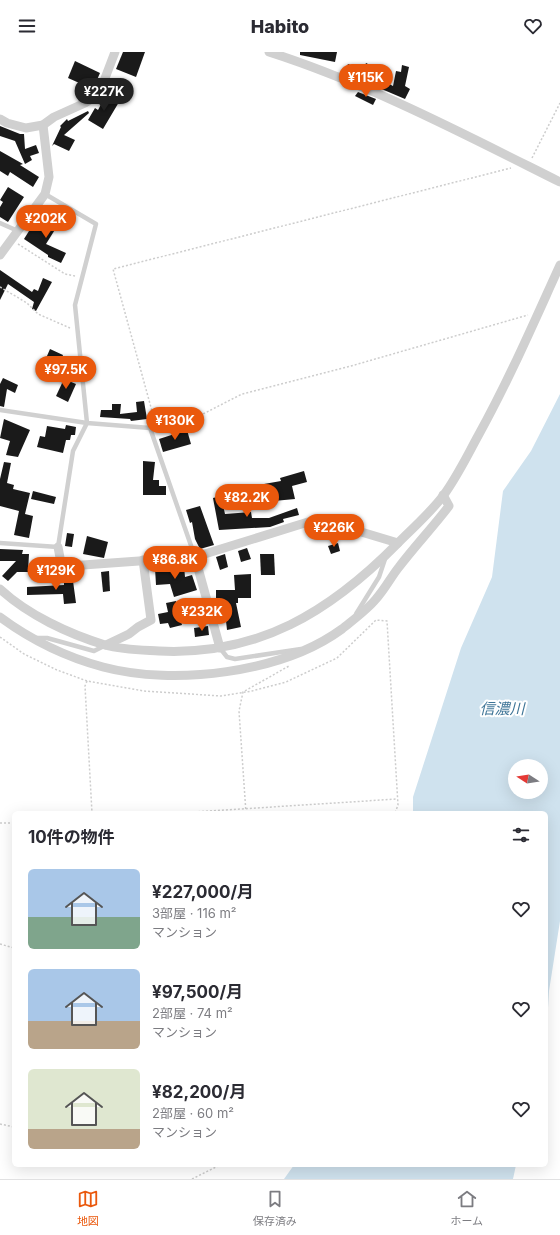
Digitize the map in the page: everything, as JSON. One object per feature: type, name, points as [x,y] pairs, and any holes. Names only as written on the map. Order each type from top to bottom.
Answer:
[{"type":"street","points":[[0,119],[7,123],[26,128],[43,125],[54,117],[74,109],[99,94],[115,52]]},
{"type":"street","points":[[269,52],[298,61],[424,114],[560,182]]},
{"type":"street","points":[[0,255],[45,194],[49,178],[43,125]]},
{"type":"street","points":[[0,589],[4,596],[45,620],[106,645],[131,649],[188,652],[220,648],[267,635],[295,624],[348,589],[387,555],[426,516],[443,495],[492,410],[539,312],[560,264]]},
{"type":"street","points":[[0,617],[16,629],[48,647],[78,659],[104,667],[136,672],[167,674],[223,672],[253,667],[280,660],[306,649],[341,630],[376,600],[398,568],[449,506],[443,495]]},
{"type":"street","points":[[58,547],[61,562],[69,566],[194,557],[308,522],[328,522],[398,543]]},
{"type":"street","points":[[194,557],[220,648]]},
{"type":"street","points":[[106,645],[129,634],[151,620],[143,560]]},
{"type":"lane","points":[[0,543],[58,547],[73,450],[87,423],[75,305],[96,224],[45,194]]},
{"type":"lane","points":[[0,223],[18,231]]},
{"type":"lane","points":[[0,410],[87,423],[150,428],[194,557]]},
{"type":"lane","points":[[352,621],[379,577],[387,555]]},
{"type":"lane","points":[[32,638],[47,638],[94,651],[106,645]]},
{"type":"lane","points":[[220,648],[227,657],[235,659],[297,648],[306,649]]},
{"type":"path","points":[[528,166],[560,103]]},
{"type":"path","points":[[514,168],[113,269],[155,422],[201,415],[242,394],[351,366],[539,312]]},
{"type":"path","points":[[11,240],[65,274],[83,276]]},
{"type":"path","points":[[0,286],[27,304],[38,314],[78,332]]},
{"type":"path","points":[[0,637],[30,657],[87,682],[144,691],[221,696],[286,682],[337,658],[376,620],[387,622],[397,799],[395,811]]},
{"type":"path","points":[[246,811],[239,711],[243,692],[294,664]]},
{"type":"path","points":[[87,682],[85,686],[92,811]]},
{"type":"path","points":[[205,811],[397,799]]},
{"type":"path","points":[[0,823],[12,823]]},
{"type":"path","points":[[0,944],[12,947]]},
{"type":"path","points":[[0,1124],[12,1127]]},
{"type":"path","points":[[192,1179],[216,1167]]},
{"type":"water","name":"信濃川","points":[[560,394],[560,921],[549,991],[548,1008],[548,811],[413,811],[413,797],[461,648],[492,577],[503,491],[531,451]]},
{"type":"water","points":[[293,1167],[516,1167],[513,1179],[284,1179]]},
{"type":"building","points":[[123,52],[145,52],[136,77],[116,69]]},
{"type":"building","points":[[300,52],[337,52],[335,62],[300,55]]},
{"type":"building","points":[[75,61],[100,73],[93,89],[68,78]]},
{"type":"building","points":[[366,63],[376,68],[372,75],[393,86],[396,71],[401,72],[402,65],[409,67],[405,86],[410,89],[405,99],[344,73],[348,64],[363,70]]},
{"type":"building","points":[[358,92],[376,99],[373,105],[355,96]]},
{"type":"building","points":[[106,95],[119,102],[103,129],[88,120],[95,108],[98,110]]},
{"type":"building","points":[[88,111],[89,113],[64,135],[75,140],[69,151],[54,144],[52,146],[61,127],[60,126],[67,119],[68,121]]},
{"type":"building","points":[[0,126],[20,134],[24,134],[25,149],[36,145],[39,153],[30,156],[32,160],[25,164],[15,141],[0,136]]},
{"type":"building","points":[[0,151],[23,164],[20,165],[39,177],[33,187],[10,172],[8,176],[0,171]]},
{"type":"building","points":[[8,187],[24,197],[8,222],[0,217],[0,207],[3,202],[0,200]]},
{"type":"building","points":[[53,215],[64,222],[60,229],[56,228],[46,244],[66,253],[61,263],[48,257],[48,255],[24,239],[34,223],[46,231]]},
{"type":"building","points":[[0,270],[32,292],[34,289],[38,291],[43,278],[52,282],[36,311],[32,309],[34,302],[8,284],[0,300]]},
{"type":"building","points":[[50,349],[63,355],[62,358],[73,363],[68,373],[44,363]]},
{"type":"building","points":[[3,378],[18,385],[15,393],[7,389],[4,407],[0,406],[0,384]]},
{"type":"building","points":[[64,379],[76,384],[68,402],[56,396]]},
{"type":"building","points":[[144,401],[147,419],[131,421],[130,419],[100,417],[101,410],[112,410],[112,404],[121,404],[120,414],[137,412],[136,402]]},
{"type":"building","points":[[4,419],[30,430],[18,457],[6,455],[10,441],[0,438]]},
{"type":"building","points":[[66,425],[76,427],[75,435],[71,435],[70,440],[66,440],[63,453],[37,447],[40,436],[45,437],[47,426],[65,429]]},
{"type":"building","points":[[187,430],[191,444],[163,452],[159,439]]},
{"type":"building","points":[[143,461],[155,462],[153,480],[159,480],[159,486],[166,486],[166,495],[143,495]]},
{"type":"building","points":[[4,462],[11,463],[7,483],[14,485],[13,489],[30,493],[25,514],[33,516],[29,538],[14,535],[19,511],[0,506],[0,479]]},
{"type":"building","points":[[304,471],[307,482],[292,486],[295,499],[263,502],[262,493],[265,493],[264,484],[281,481],[280,478]]},
{"type":"building","points":[[33,491],[56,497],[54,504],[31,499]]},
{"type":"building","points":[[221,496],[225,514],[251,512],[252,518],[269,518],[297,508],[299,515],[283,519],[284,522],[270,527],[219,530],[213,498]]},
{"type":"building","points":[[200,506],[214,545],[200,549],[195,539],[192,522],[190,523],[186,510]]},
{"type":"building","points":[[67,533],[74,534],[72,547],[65,546]]},
{"type":"building","points":[[87,536],[108,542],[104,558],[83,554]]},
{"type":"building","points":[[338,543],[340,551],[331,554],[328,546]]},
{"type":"building","points":[[247,548],[251,559],[241,562],[238,551]]},
{"type":"building","points":[[0,549],[23,550],[22,554],[29,554],[28,572],[17,572],[8,581],[2,576],[16,561],[0,561]]},
{"type":"building","points":[[225,554],[228,567],[220,570],[216,557]]},
{"type":"building","points":[[260,554],[274,554],[275,575],[261,575]]},
{"type":"building","points":[[184,566],[185,577],[192,575],[197,590],[174,597],[170,584],[156,585],[155,568]]},
{"type":"building","points":[[109,571],[110,591],[103,592],[101,572]]},
{"type":"building","points":[[251,574],[251,598],[238,598],[238,603],[236,603],[241,627],[227,630],[224,603],[216,603],[216,590],[235,590],[234,575]]},
{"type":"building","points":[[64,579],[73,581],[76,603],[64,604],[63,594],[27,595],[27,587],[64,585]]},
{"type":"building","points":[[176,601],[182,625],[170,628],[168,623],[160,624],[158,614],[168,612],[166,603]]},
{"type":"building","points":[[208,626],[209,635],[195,637],[194,628]]}]
